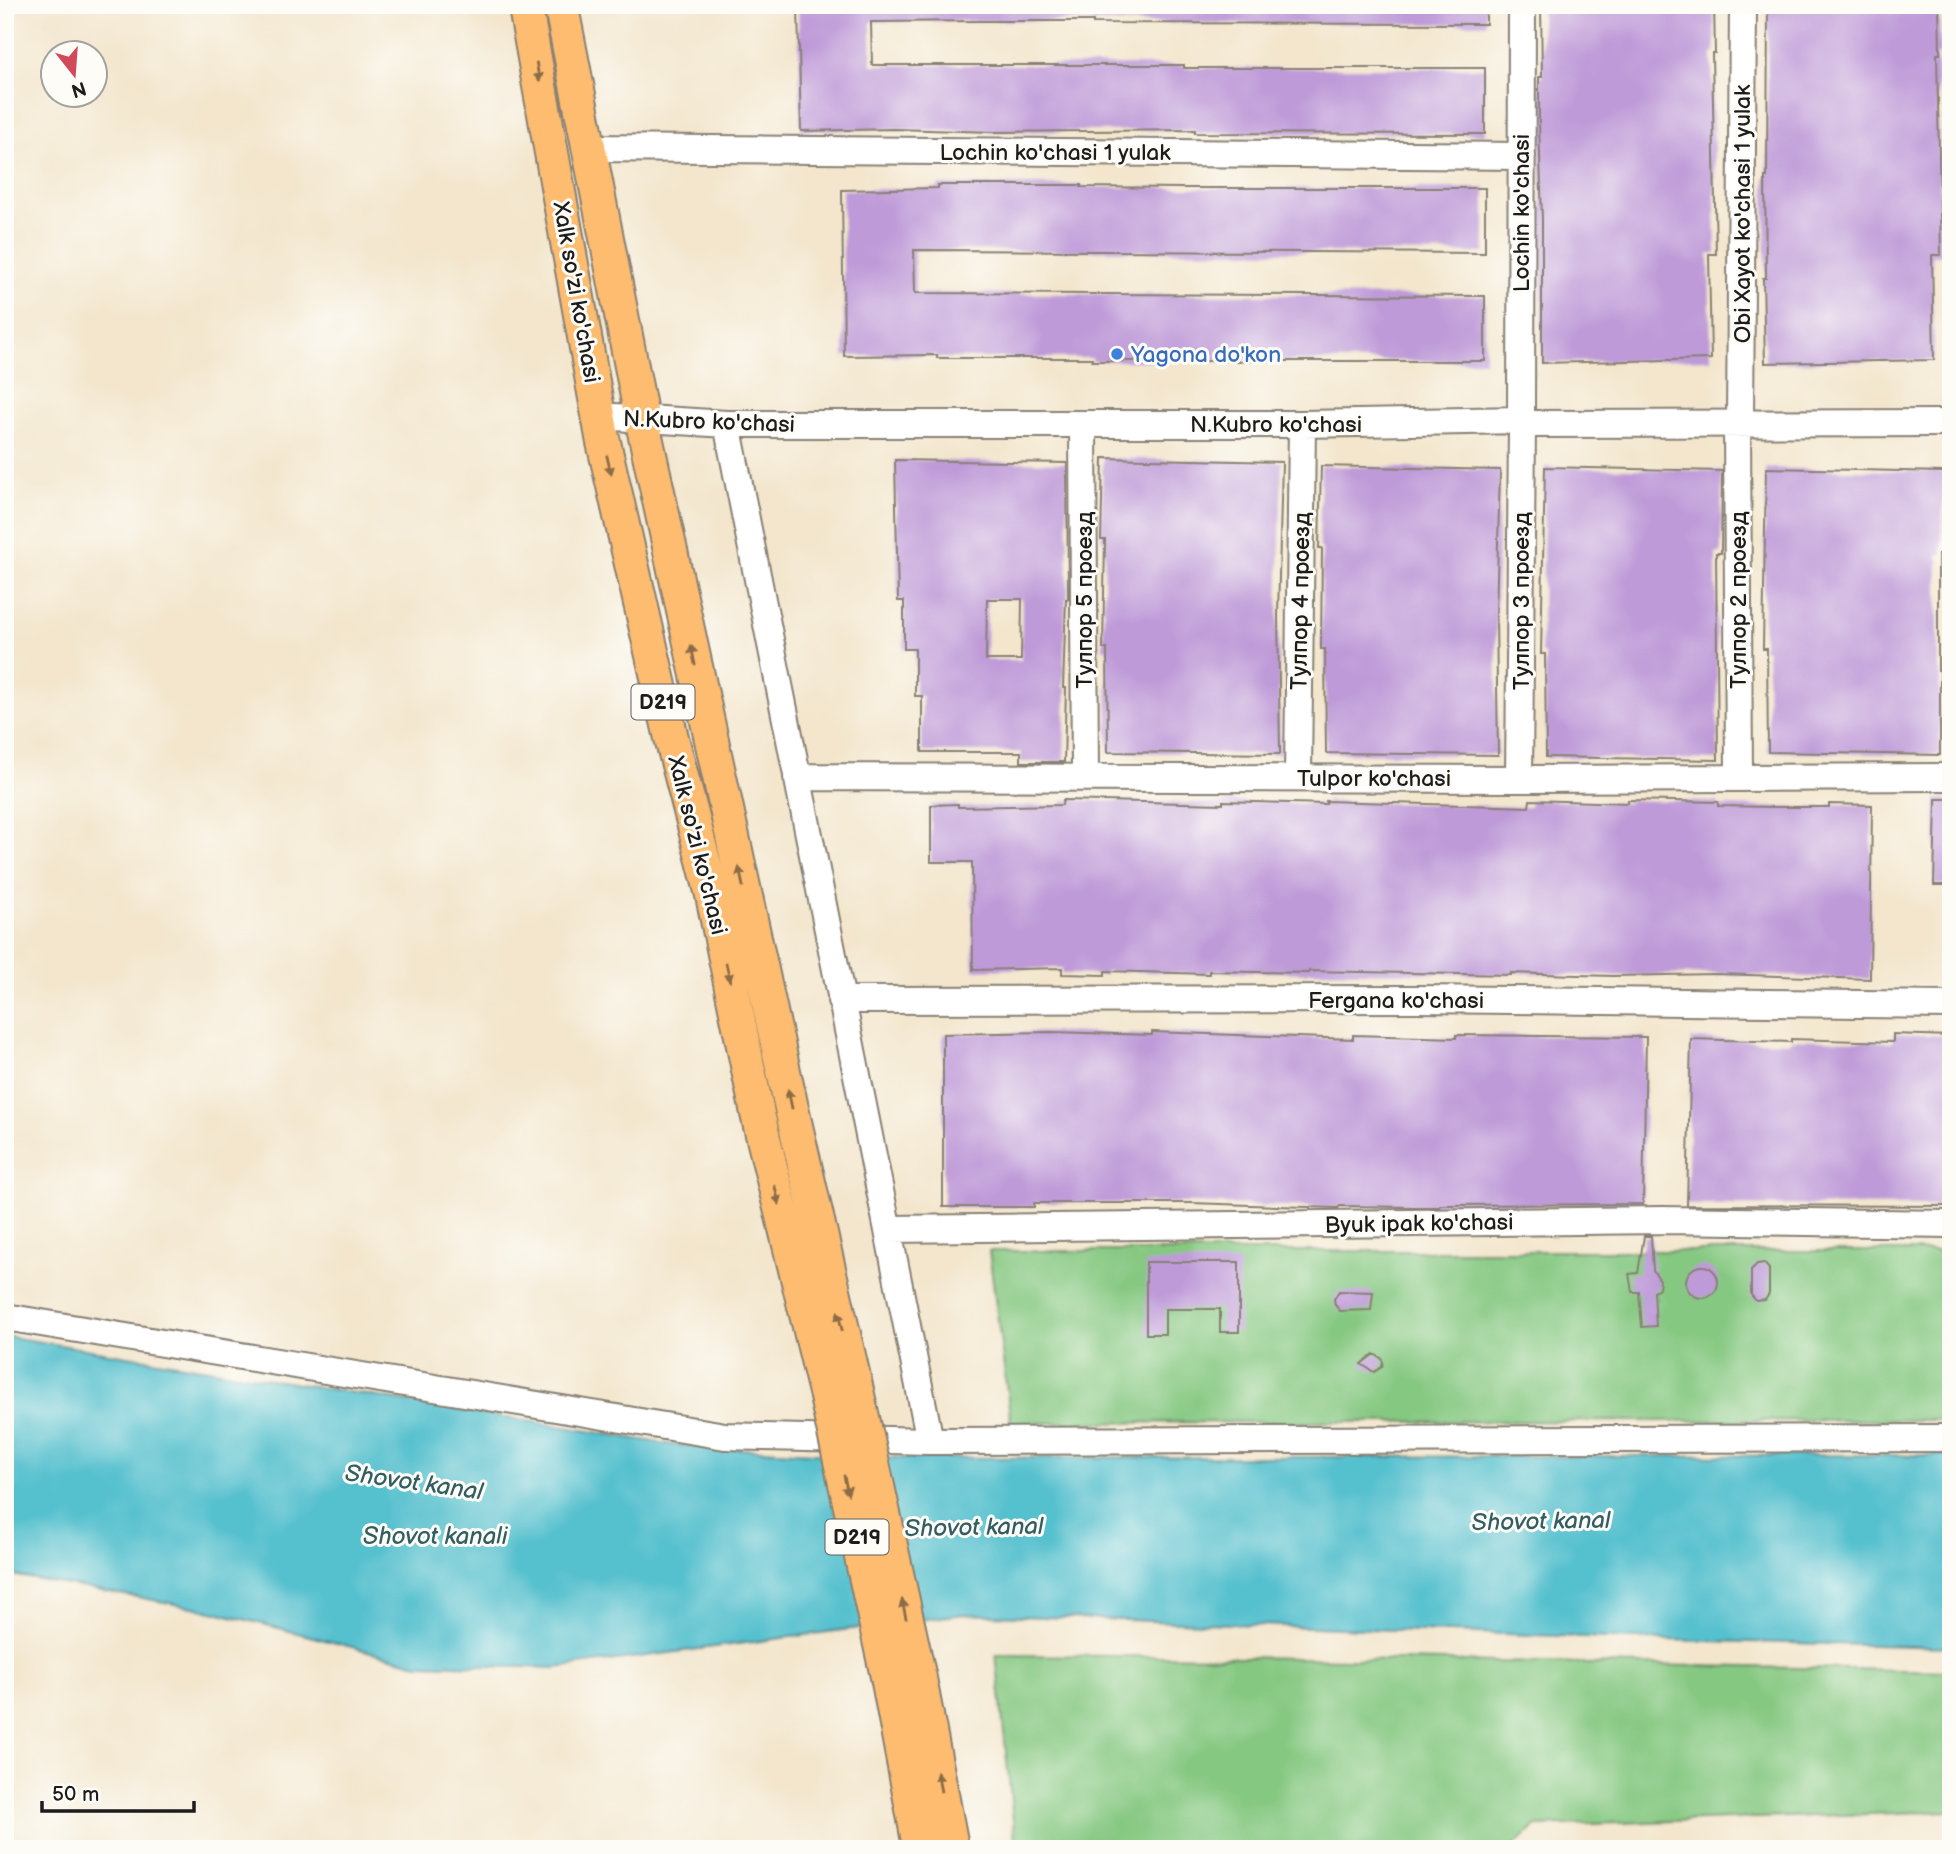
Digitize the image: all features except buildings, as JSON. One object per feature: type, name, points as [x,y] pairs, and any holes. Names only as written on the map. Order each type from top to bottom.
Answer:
[{"type":"main road","name":"Xalk so'zi ko'chasi","points":[[525,5],[598,416],[671,736],[712,893],[758,1116],[841,1391]]},
{"type":"main road","name":"Xalk so'zi ko'chasi","points":[[561,5],[642,420],[793,1115],[841,1391]]},
{"type":"main road","name":"D219","points":[[841,1391],[904,1678],[952,1849]]},
{"type":"main road","name":"D219","points":[[904,1678],[920,1849]]},
{"type":"street","name":"Lochin ko'chasi","points":[[1521,422],[1522,5]]},
{"type":"street","name":"Obi Xayot ko'chasi 1 yulak","points":[[1738,423],[1743,5]]},
{"type":"street","name":"Lochin ko'chasi 1 yulak","points":[[588,148],[1522,156]]},
{"type":"street","name":"N.Kubro ko'chasi","points":[[598,416],[727,424],[1951,423]]},
{"type":"street","name":"Тулпор 3 проезд","points":[[1520,779],[1521,422]]},
{"type":"street","name":"Тулпор 2 проезд","points":[[1738,423],[1739,777]]},
{"type":"street","points":[[727,424],[930,1441]]},
{"type":"street","name":"Тулпор 5 проезд","points":[[1083,424],[1085,777]]},
{"type":"street","name":"Тулпор 4 проезд","points":[[1298,778],[1302,424]]},
{"type":"street","name":"Tulpor ko'chasi","points":[[797,777],[1951,777]]},
{"type":"street","name":"Fergana ko'chasi","points":[[841,1000],[1416,999],[1665,1004],[1951,1005]]},
{"type":"street","name":"Byuk ipak ko'chasi","points":[[888,1228],[1663,1220],[1951,1224]]},
{"type":"street","points":[[5,1317],[725,1436],[930,1441],[1951,1438]]},
{"type":"green space","points":[[989,1251],[1951,1251],[1951,1420],[1011,1423]]},
{"type":"green space","points":[[996,1655],[1245,1657],[1951,1671],[1951,1811],[1537,1826],[1509,1849],[1016,1849]]},
{"type":"water","name":"Shovot kanali","points":[[5,1336],[674,1445],[902,1458],[1951,1455],[1951,1647],[1664,1640],[964,1614],[555,1668],[418,1664],[204,1609],[5,1574]]},
{"type":"place","name":"Yagona do'kon","points":[[1117,354]]},
{"type":"water label","name":"Shovot kanal","points":[[414,1482]]},
{"type":"water label","name":"Shovot kanal","points":[[1541,1521]]},
{"type":"water label","name":"Shovot kanal","points":[[974,1527]]}]
